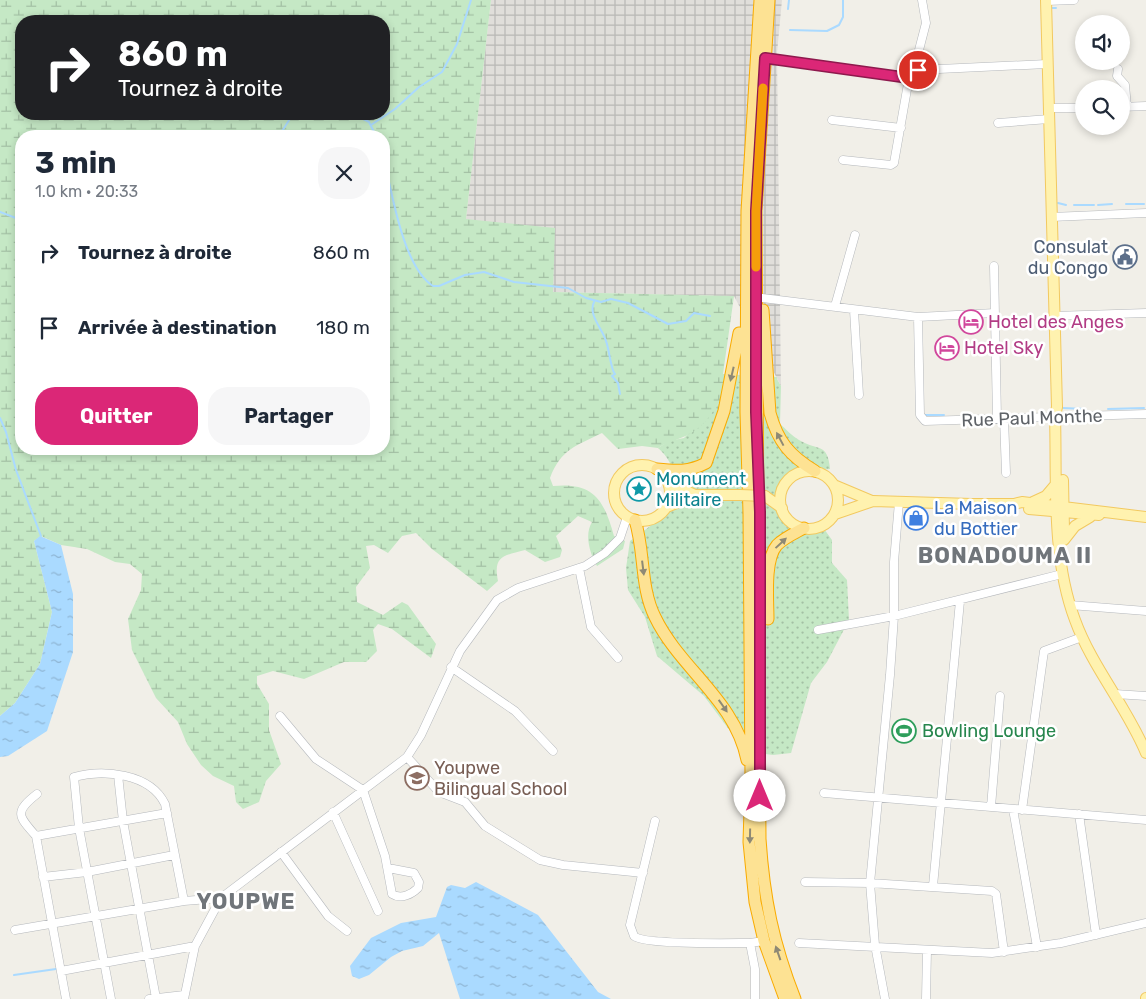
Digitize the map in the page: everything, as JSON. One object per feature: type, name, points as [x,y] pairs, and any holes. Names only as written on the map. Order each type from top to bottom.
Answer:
[{"type":"highway","points":[[760,0],[750,147],[751,779],[749,842],[755,902],[764,941],[785,999]]},
{"type":"highway","points":[[657,469],[682,472],[693,470],[706,463],[724,411],[738,348],[751,274],[768,0]]},
{"type":"highway","points":[[751,274],[762,298],[770,413],[774,428],[788,452],[815,471]]},
{"type":"highway","points":[[751,274],[761,710],[760,839],[766,900],[773,938],[795,999]]},
{"type":"highway","points":[[631,519],[648,598],[654,616],[676,649],[721,703],[731,718],[746,752],[751,779]]},
{"type":"highway","points":[[761,710],[768,648],[771,558],[777,545],[804,528]]},
{"type":"main road","points":[[1046,0],[1062,574],[1070,605],[1082,637],[1115,694],[1146,754]]},
{"type":"main road","points":[[1057,413],[1057,483],[1064,540],[1061,551]]},
{"type":"main road","points":[[669,483],[671,495],[667,507],[657,518],[650,520],[631,519],[620,510],[615,501],[614,491],[616,482],[622,473],[639,465],[657,469],[669,483],[695,495]]},
{"type":"main road","points":[[667,507],[695,495],[765,496],[784,486],[794,475],[815,471],[824,475],[834,485],[873,501],[1029,503],[1092,516]]},
{"type":"main road","points":[[1029,503],[1046,496],[1057,483]]},
{"type":"main road","points":[[834,485],[838,504],[835,514]]},
{"type":"main road","points":[[784,486],[781,494],[782,508],[787,518],[804,528],[822,526],[835,514],[873,501]]},
{"type":"main road","points":[[765,496],[782,508]]},
{"type":"main road","points":[[1014,504],[1021,508],[1097,510],[1104,513],[1146,517]]},
{"type":"main road","points":[[1064,540],[1075,526],[1092,516],[1104,513]]},
{"type":"street","points":[[918,70],[919,50],[926,23],[922,0]]},
{"type":"street","points":[[1046,0],[1074,0]]},
{"type":"street","points":[[765,58],[909,78]]},
{"type":"street","points":[[843,160],[891,165],[894,163],[909,78],[918,70],[1047,64]]},
{"type":"street","points":[[1118,70],[1117,76],[1121,80]]},
{"type":"street","points":[[1130,107],[1146,106]]},
{"type":"street","points":[[998,123],[1075,110]]},
{"type":"street","points":[[832,120],[901,128]]},
{"type":"street","points":[[1051,217],[1146,213]]},
{"type":"street","points":[[835,306],[855,235]]},
{"type":"street","points":[[994,266],[995,314],[1006,474]]},
{"type":"street","points":[[762,298],[918,316],[995,314]]},
{"type":"street","points":[[854,310],[859,395]]},
{"type":"street","points":[[1054,316],[1146,313]]},
{"type":"street","name":"Rue Paul Monthe","points":[[918,316],[920,416],[930,421],[1057,413],[1146,414]]},
{"type":"street","points":[[885,999],[876,945],[870,883],[894,616],[894,562],[899,502]]},
{"type":"street","points":[[118,775],[123,820],[148,953],[152,998],[184,997],[195,946],[221,898],[407,757],[421,735],[451,667],[482,618],[496,600],[518,588],[579,568],[613,547],[631,519]]},
{"type":"street","points":[[579,568],[591,627],[618,658]]},
{"type":"street","points":[[818,630],[894,616],[1062,574]]},
{"type":"street","points":[[934,886],[960,600]]},
{"type":"street","points":[[1070,605],[1146,610]]},
{"type":"street","points":[[1022,810],[1044,651],[1082,637]]},
{"type":"street","points":[[451,667],[516,711],[553,751]]},
{"type":"street","points":[[1115,694],[1146,696]]},
{"type":"street","points":[[991,807],[1000,696]]},
{"type":"street","points":[[280,716],[316,759],[363,790],[388,868],[390,891],[395,896],[409,894],[418,888],[419,882],[414,873],[388,868]]},
{"type":"street","points":[[407,757],[439,792],[465,802],[485,826],[540,860],[563,865],[643,873]]},
{"type":"street","points":[[111,999],[79,828],[74,777],[106,773],[118,775],[138,782],[157,792],[165,804],[184,901]]},
{"type":"street","points":[[824,793],[1146,820]]},
{"type":"street","points":[[37,794],[22,808],[20,813],[22,820],[36,836],[66,999]]},
{"type":"street","points":[[1013,809],[1037,947]]},
{"type":"street","points":[[333,812],[378,911]]},
{"type":"street","points":[[36,836],[167,813]]},
{"type":"street","points":[[1078,814],[1096,935]]},
{"type":"street","points":[[654,821],[630,925],[631,933],[637,939],[750,943],[764,941]]},
{"type":"street","points":[[281,852],[328,916],[347,931]]},
{"type":"street","points":[[43,877],[87,872],[174,855]]},
{"type":"street","points":[[805,882],[934,886],[984,889],[995,892],[1004,952]]},
{"type":"street","points":[[15,930],[184,901],[221,898]]},
{"type":"street","points":[[799,943],[1004,952],[1096,935],[1146,923]]},
{"type":"street","points":[[750,943],[754,969],[755,999]]},
{"type":"street","points":[[61,971],[148,953],[195,946]]},
{"type":"street","points":[[926,999],[927,950]]},
{"type":"shaded area","points":[[491,0],[782,0],[777,53],[781,386],[734,296],[553,292],[466,219]]},
{"type":"green space","points":[[0,0],[491,0],[466,219],[555,228],[553,292],[734,296],[723,374],[777,377],[777,379],[750,382],[731,389],[705,422],[696,430],[658,448],[642,446],[618,449],[602,433],[577,445],[564,454],[554,468],[550,478],[553,486],[578,487],[595,496],[606,512],[614,536],[625,541],[623,549],[597,566],[592,556],[588,538],[592,522],[578,516],[556,536],[562,550],[560,557],[545,562],[525,550],[505,556],[501,558],[497,566],[498,581],[487,591],[432,549],[416,533],[402,536],[388,553],[374,545],[366,546],[370,568],[356,587],[357,602],[383,615],[402,602],[408,605],[436,644],[431,658],[392,629],[378,624],[373,630],[377,651],[366,662],[344,662],[304,679],[273,671],[257,676],[257,684],[269,704],[269,730],[281,764],[266,781],[259,802],[243,809],[236,802],[234,786],[213,776],[201,765],[187,744],[178,722],[156,698],[132,650],[128,619],[141,590],[142,574],[130,564],[115,562],[87,549],[61,545],[41,536],[34,541],[52,612],[40,664],[15,703],[0,716]]},
{"type":"green space","points":[[777,379],[781,386],[780,424],[799,440],[824,451],[829,460],[830,469],[808,471],[795,475],[786,483],[781,492],[781,502],[784,512],[790,520],[799,526],[810,528],[822,526],[832,540],[832,563],[847,580],[849,620],[827,662],[811,683],[791,753],[773,755],[745,751],[704,696],[657,656],[645,617],[628,590],[626,568],[630,541],[659,519],[673,501],[676,491],[676,479],[672,467],[663,452],[658,448],[669,441],[684,438],[736,386],[751,381]]},
{"type":"water","points":[[40,536],[61,545],[73,594],[73,652],[47,731],[8,756],[0,757],[0,716],[15,703],[40,664],[52,612],[34,541]]},
{"type":"water","points":[[476,882],[538,915],[598,992],[611,999],[460,999],[439,933],[423,946],[402,951],[391,957],[369,975],[359,979],[352,976],[350,966],[371,938],[401,923],[436,917],[447,887],[451,885],[465,888]]},
{"type":"waterway","points":[[390,112],[419,87],[442,72],[457,44],[471,0]]},
{"type":"waterway","points":[[788,9],[789,0]]},
{"type":"waterway","points":[[790,30],[827,31],[839,25],[843,17],[843,0]]},
{"type":"waterway","points":[[1051,8],[1056,8]]},
{"type":"waterway","points":[[283,130],[289,120]]},
{"type":"waterway","points":[[365,120],[369,122],[373,130]]},
{"type":"waterway","points":[[371,125],[378,120]]},
{"type":"waterway","points":[[390,186],[406,246],[414,263],[433,286],[439,286],[465,275],[484,272],[514,282],[568,288],[586,298],[601,302],[611,299],[628,303],[668,324],[686,321],[694,313],[710,316]]},
{"type":"waterway","points":[[1058,203],[1066,205]]},
{"type":"waterway","points":[[1098,205],[1112,204]]},
{"type":"waterway","points":[[1126,204],[1144,204]]},
{"type":"waterway","points":[[1074,205],[1094,205]]},
{"type":"waterway","points":[[0,212],[15,218]]},
{"type":"waterway","points":[[594,302],[594,317],[606,341],[612,369],[615,374],[612,376],[618,383],[620,394]]},
{"type":"waterway","points":[[1063,408],[1085,409]]},
{"type":"waterway","points":[[1108,409],[1144,408]]},
{"type":"waterway","points":[[924,415],[944,415]]},
{"type":"waterway","points":[[0,418],[6,432],[16,470],[41,536]]},
{"type":"waterway","points":[[14,975],[56,969]]},
{"type":"slow traffic","points":[[756,267],[756,211],[763,88]]},
{"type":"place","name":"Consulat du Congo","points":[[1125,257]]},
{"type":"place","name":"Hotel des Anges","points":[[971,322]]},
{"type":"place","name":"Hotel Sky","points":[[947,348]]},
{"type":"place","name":"Monument Militaire","points":[[639,489]]},
{"type":"place","name":"La Maison du Bottier","points":[[916,518]]},
{"type":"place","name":"Bowling Lounge","points":[[904,731]]},
{"type":"place","name":"Youpwe Bilingual School","points":[[417,778]]},
{"type":"district","name":"BONADOUMA II","points":[[1005,555]]},
{"type":"district","name":"YOUPWE","points":[[246,901]]},
{"type":"route","points":[[760,796],[760,512],[756,412],[756,211],[765,58],[909,78],[918,70]]}]
